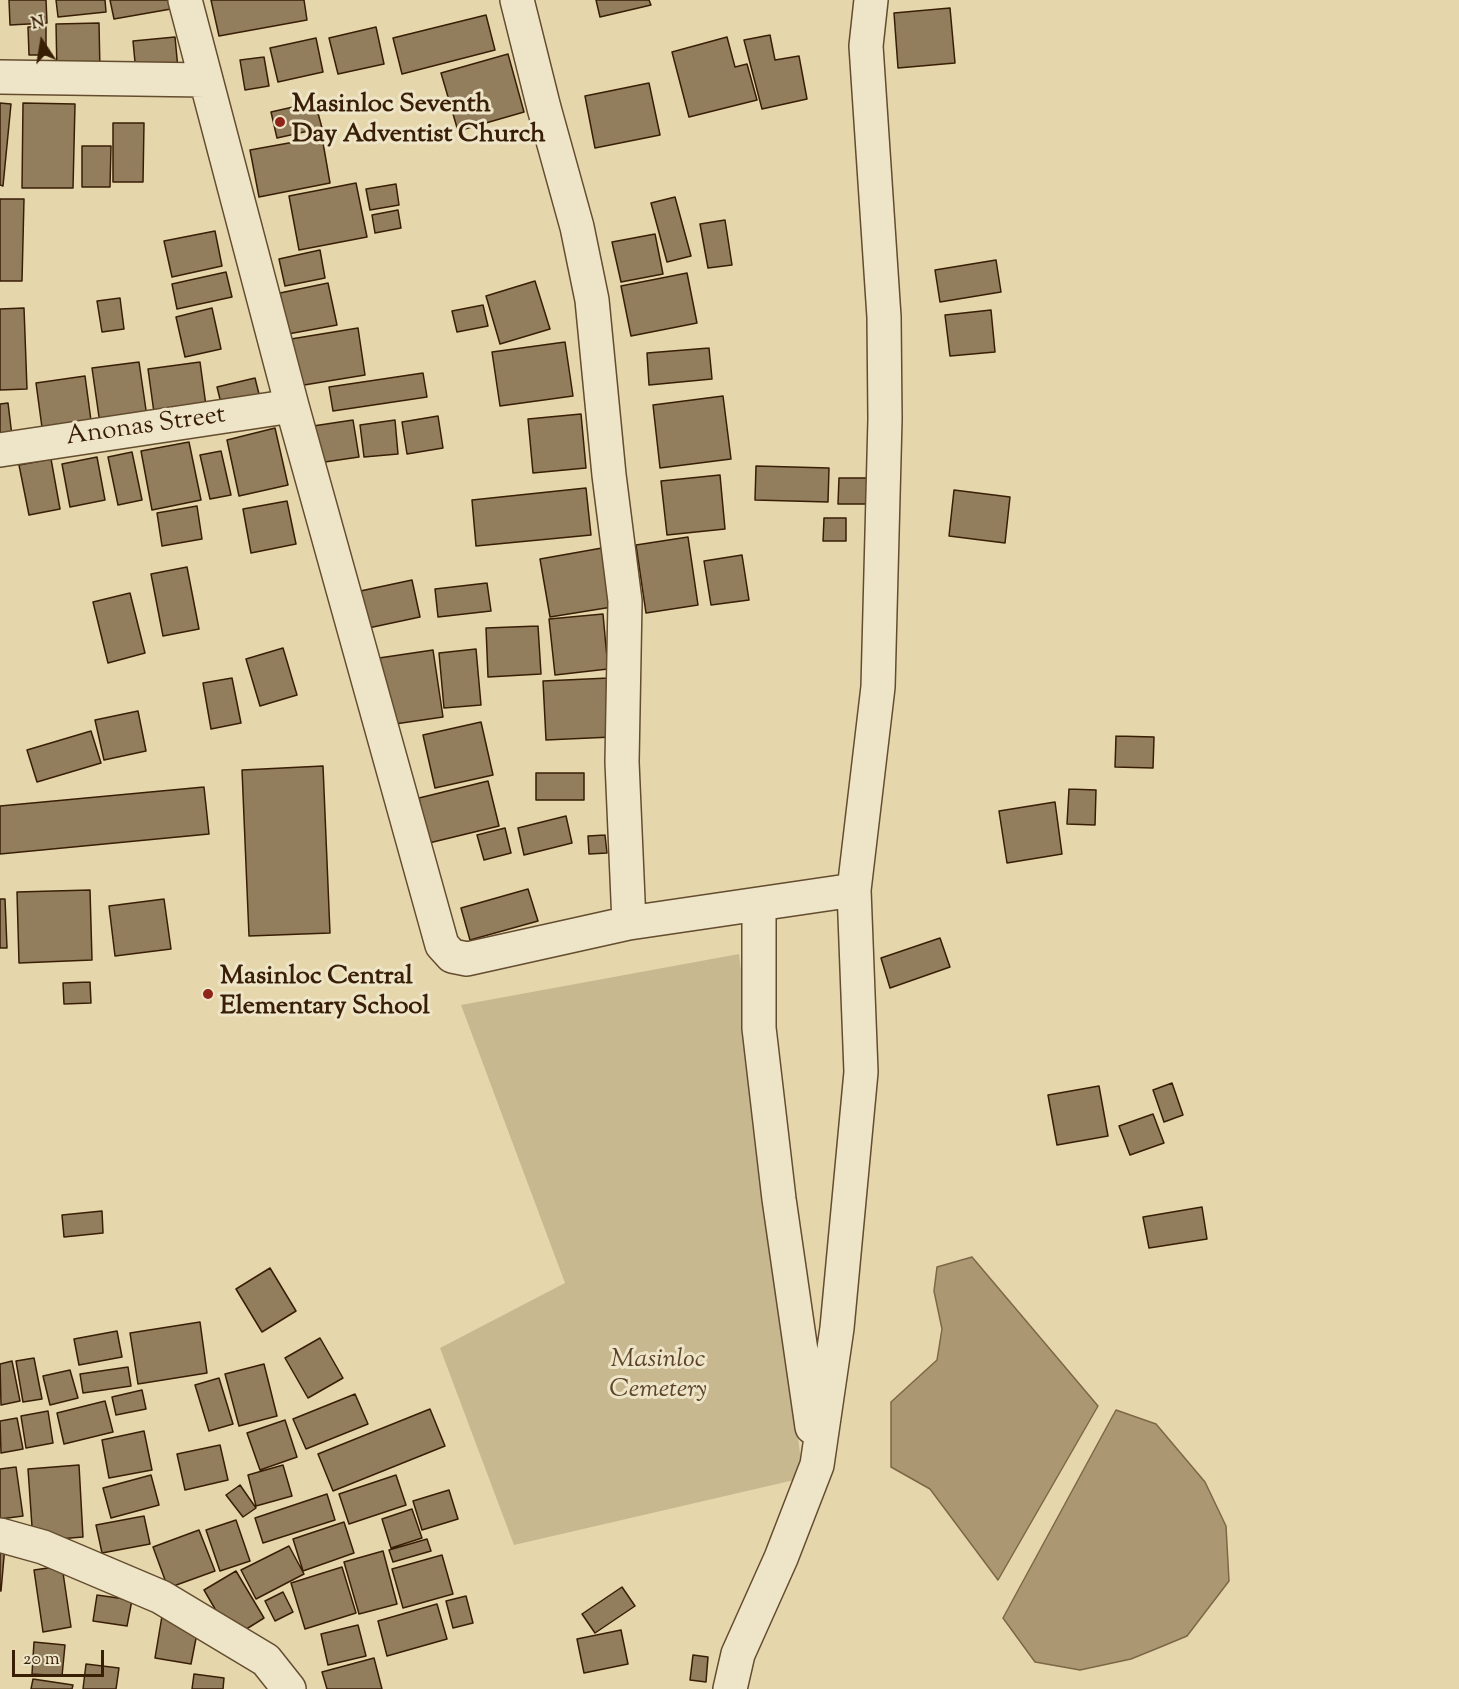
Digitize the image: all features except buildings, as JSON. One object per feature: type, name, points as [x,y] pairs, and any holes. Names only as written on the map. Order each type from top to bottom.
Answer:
[{"type":"street","points":[[185,0],[292,406],[442,945],[452,956],[467,959],[629,923],[854,890]]},
{"type":"street","points":[[517,0],[577,227],[592,300],[609,476],[625,601],[622,762],[629,923]]},
{"type":"street","points":[[730,1689],[738,1654],[782,1558],[817,1465],[837,1328],[861,1072],[854,890],[879,687],[884,526],[884,317],[866,46],[871,0]]},
{"type":"street","points":[[0,77],[206,80]]},
{"type":"street","name":"Anonas Street","points":[[0,450],[292,406]]},
{"type":"street","points":[[759,904],[759,1028],[779,1199],[817,1465]]},
{"type":"street","points":[[0,1535],[43,1546],[161,1597],[266,1660],[289,1689]]},
{"type":"green space","name":"Masinloc Cemetery","points":[[739,954],[803,1478],[514,1545],[440,1348],[565,1283],[461,1005]]},
{"type":"shaded area","points":[[972,1257],[1098,1406],[998,1580],[930,1489],[891,1467],[891,1402],[937,1360],[942,1329],[934,1291],[937,1267]]},
{"type":"shaded area","points":[[1116,1410],[1156,1424],[1205,1482],[1226,1526],[1229,1581],[1187,1636],[1131,1659],[1080,1670],[1035,1662],[1003,1618]]},
{"type":"place","name":"Masinloc Seventh Day Adventist Church","points":[[280,122]]},
{"type":"place","name":"Masinloc Central Elementary School","points":[[208,994]]}]
